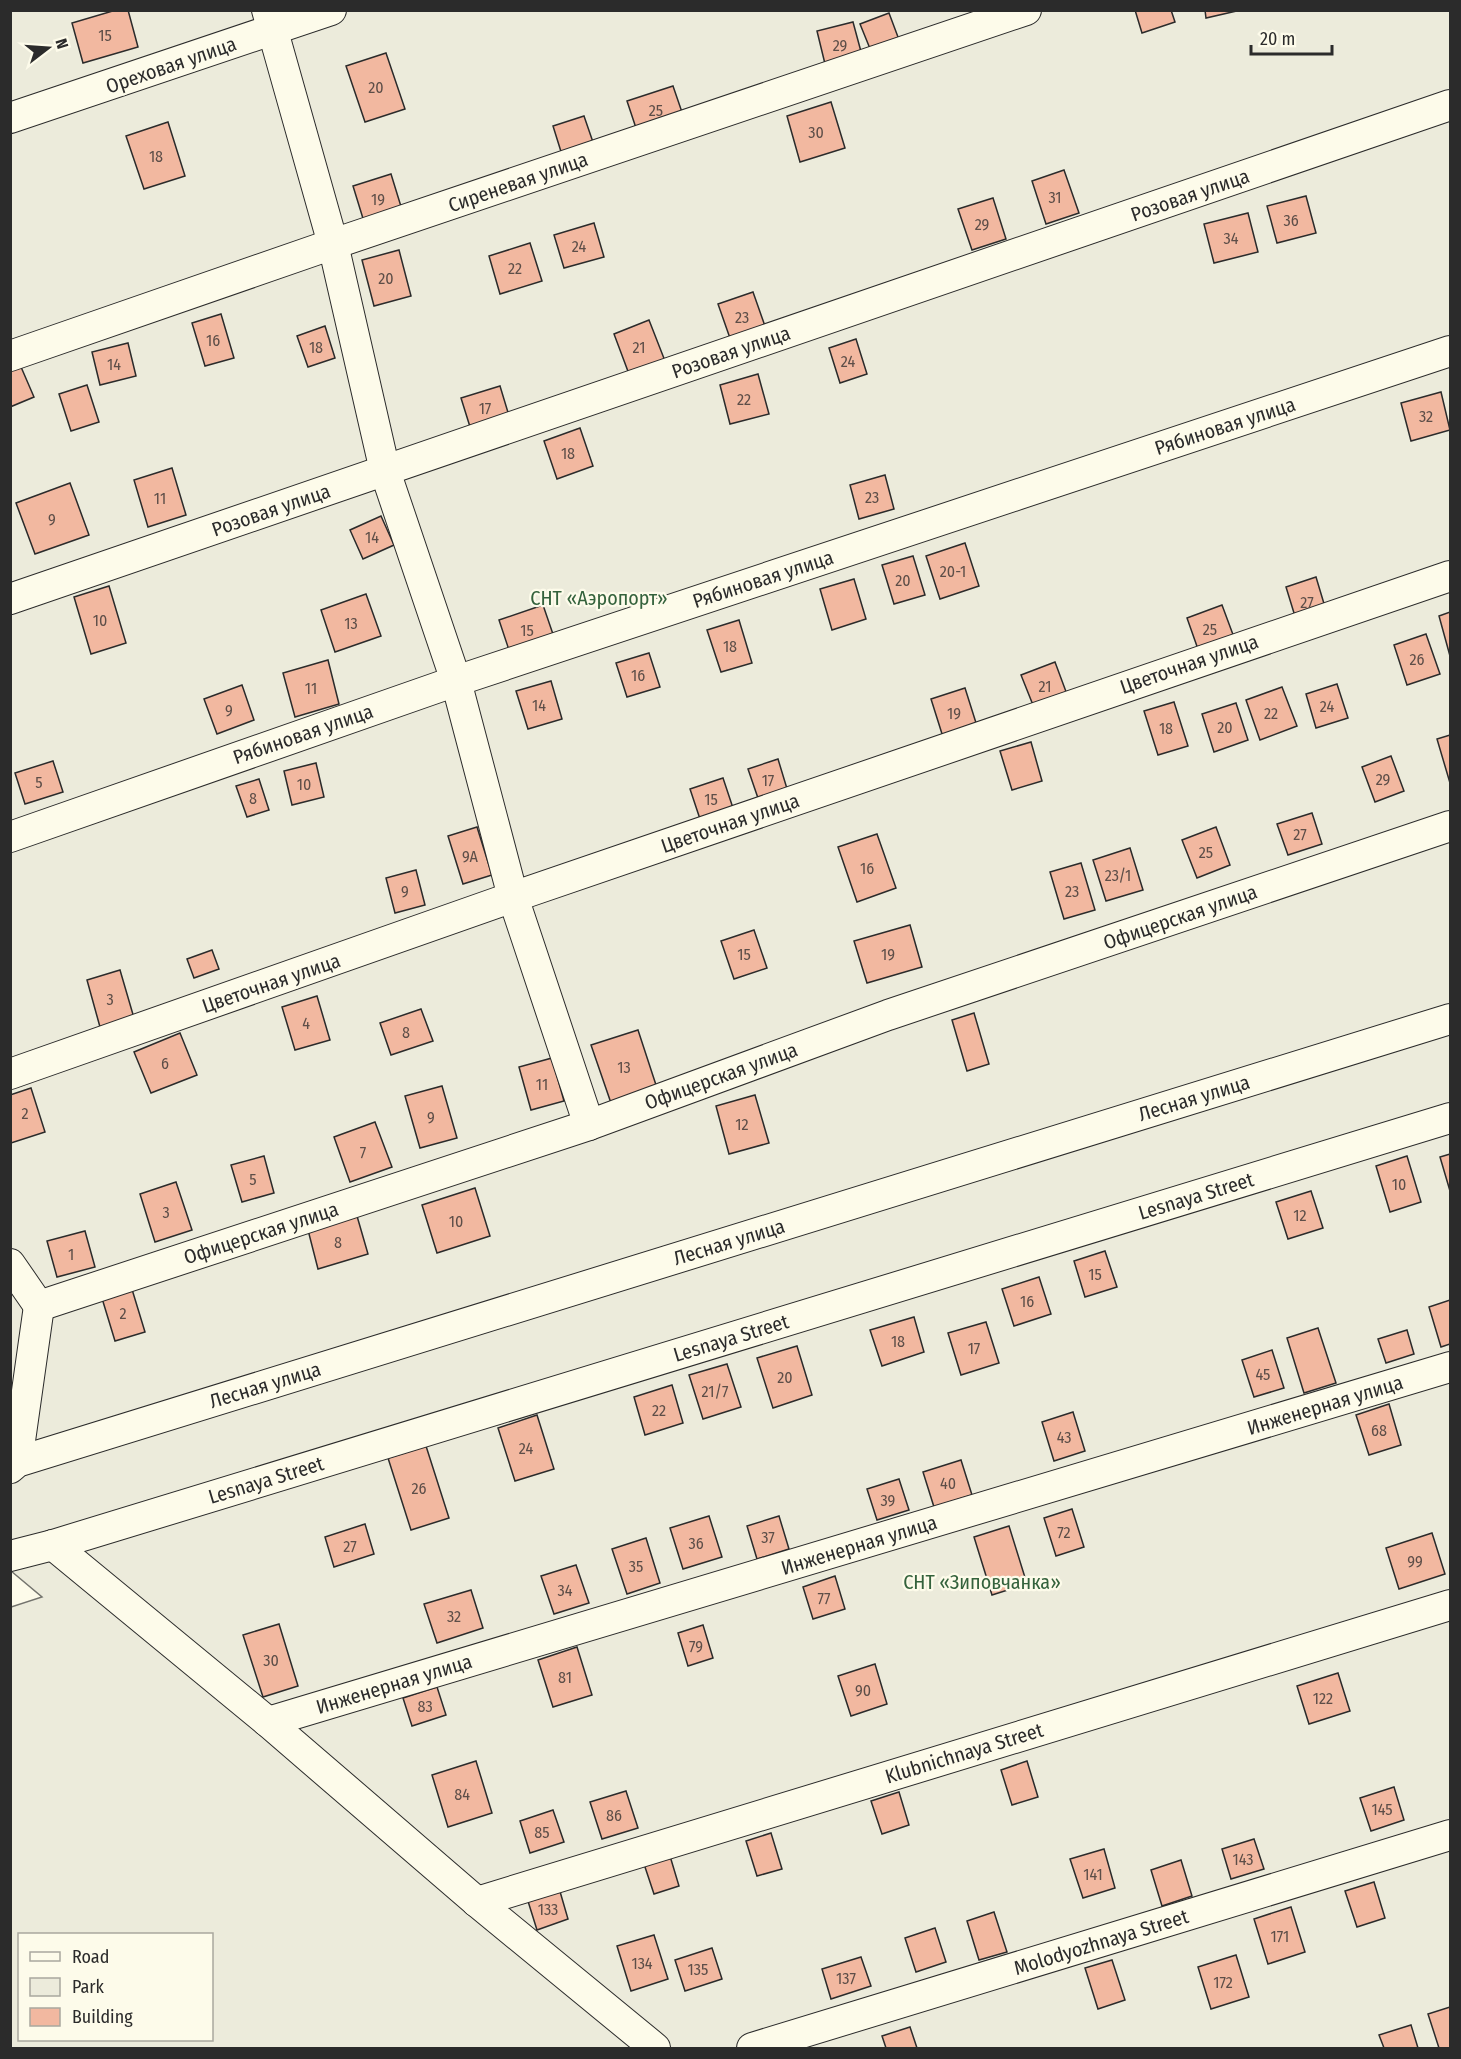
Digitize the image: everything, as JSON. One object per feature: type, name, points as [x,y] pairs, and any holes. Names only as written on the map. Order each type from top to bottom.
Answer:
[{"type":"street","name":"Ореховая улица","points":[[10,118],[269,21],[331,10]]},
{"type":"street","name":"Сиреневая улица","points":[[10,356],[333,244],[1026,10]]},
{"type":"street","points":[[269,21],[333,244],[385,471],[456,681],[513,897],[589,1125]]},
{"type":"street","name":"Розовая улица","points":[[10,599],[1450,105]]},
{"type":"street","name":"Рябиновая улица","points":[[10,837],[456,681],[1450,351]]},
{"type":"street","name":"Цветочная улица","points":[[10,1074],[513,897],[1450,576]]},
{"type":"street","name":"Офицерская улица","points":[[39,1306],[589,1125],[888,1015],[1450,826]]},
{"type":"street","name":"Лесная улица","points":[[14,1465],[1450,1019]]},
{"type":"street","name":"Lesnaya Street","points":[[10,1556],[53,1545],[1450,1118]]},
{"type":"street","points":[[10,1264],[39,1306],[14,1465]]},
{"type":"street","name":"Инженерная улица","points":[[268,1722],[1450,1367]]},
{"type":"street","points":[[53,1545],[268,1722],[477,1902],[655,2049]]},
{"type":"street","name":"Klubnichnaya Street","points":[[477,1902],[1450,1605]]},
{"type":"street","name":"Molodyozhnaya Street","points":[[752,2049],[1450,1835]]},
{"type":"green space","points":[[11,11],[1450,11],[1450,2048],[11,2048],[11,1607],[42,1597],[11,1571]]},
{"type":"building","points":[[116,10],[128,10],[138,47],[83,63],[72,23]]},
{"type":"building","points":[[1135,10],[1171,10],[1175,22],[1142,33]]},
{"type":"building","points":[[1205,10],[1241,10],[1206,18]]},
{"type":"building","points":[[889,13],[901,45],[873,56],[860,24]]},
{"type":"building","points":[[853,22],[863,59],[826,68],[817,31]]},
{"type":"building","points":[[386,53],[405,109],[365,122],[346,66]]},
{"type":"building","points":[[673,86],[684,118],[638,134],[627,101]]},
{"type":"building","points":[[831,102],[845,148],[800,162],[787,116]]},
{"type":"building","points":[[584,116],[595,148],[563,158],[553,126]]},
{"type":"building","points":[[168,122],[185,176],[144,189],[126,136]]},
{"type":"building","points":[[1064,170],[1079,213],[1046,224],[1032,181]]},
{"type":"building","points":[[391,174],[403,213],[365,225],[353,186]]},
{"type":"building","points":[[1306,196],[1316,233],[1277,243],[1267,206]]},
{"type":"building","points":[[993,198],[1006,239],[972,250],[958,209]]},
{"type":"building","points":[[1248,213],[1258,252],[1214,263],[1204,224]]},
{"type":"building","points":[[594,223],[604,257],[564,268],[554,235]]},
{"type":"building","points":[[530,243],[542,281],[500,294],[489,256]]},
{"type":"building","points":[[399,250],[411,296],[374,306],[362,260]]},
{"type":"building","points":[[753,292],[766,329],[731,341],[718,304]]},
{"type":"building","points":[[221,314],[234,358],[205,366],[192,323]]},
{"type":"building","points":[[649,320],[665,361],[629,374],[614,334]]},
{"type":"building","points":[[325,326],[335,358],[308,367],[297,336]]},
{"type":"building","points":[[856,339],[867,374],[840,383],[829,348]]},
{"type":"building","points":[[128,343],[136,376],[100,385],[92,352]]},
{"type":"building","points":[[18,360],[34,397],[10,407],[10,363]]},
{"type":"building","points":[[758,374],[769,414],[730,424],[720,385]]},
{"type":"building","points":[[87,385],[99,422],[71,431],[59,394]]},
{"type":"building","points":[[500,386],[510,419],[471,430],[461,398]]},
{"type":"building","points":[[1441,392],[1450,430],[1411,441],[1401,403]]},
{"type":"building","points":[[580,428],[593,466],[557,479],[544,441]]},
{"type":"building","points":[[172,468],[186,515],[148,527],[134,480]]},
{"type":"building","points":[[885,475],[894,509],[859,519],[850,485]]},
{"type":"building","points":[[70,483],[89,535],[35,554],[16,503]]},
{"type":"building","points":[[381,516],[394,545],[363,559],[350,530]]},
{"type":"building","points":[[965,543],[979,586],[940,599],[926,556]]},
{"type":"building","points":[[913,556],[925,595],[894,604],[882,565]]},
{"type":"building","points":[[1316,577],[1328,617],[1298,626],[1286,587]]},
{"type":"building","points":[[854,579],[866,619],[832,630],[820,589]]},
{"type":"building","points":[[109,586],[126,643],[91,654],[74,597]]},
{"type":"building","points":[[366,594],[381,636],[335,652],[321,610]]},
{"type":"building","points":[[543,605],[555,640],[511,656],[499,620]]},
{"type":"building","points":[[1222,605],[1235,640],[1199,652],[1187,618]]},
{"type":"building","points":[[1450,612],[1450,656],[1439,616]]},
{"type":"building","points":[[739,620],[752,663],[721,672],[707,630]]},
{"type":"building","points":[[1426,634],[1440,674],[1407,685],[1394,645]]},
{"type":"building","points":[[649,653],[660,687],[627,697],[616,663]]},
{"type":"building","points":[[328,660],[339,704],[295,717],[283,673]]},
{"type":"building","points":[[1055,662],[1068,697],[1035,710],[1021,675]]},
{"type":"building","points":[[551,681],[562,719],[528,729],[516,691]]},
{"type":"building","points":[[1337,684],[1348,718],[1316,728],[1306,694]]},
{"type":"building","points":[[242,685],[254,720],[217,734],[204,699]]},
{"type":"building","points":[[1282,687],[1297,726],[1260,740],[1246,700]]},
{"type":"building","points":[[965,688],[977,726],[943,737],[931,699]]},
{"type":"building","points":[[1174,702],[1188,746],[1158,755],[1144,711]]},
{"type":"building","points":[[1236,703],[1248,740],[1214,752],[1202,714]]},
{"type":"building","points":[[1450,735],[1450,783],[1437,739]]},
{"type":"building","points":[[1031,742],[1042,781],[1012,790],[1000,751]]},
{"type":"building","points":[[1391,756],[1404,791],[1375,802],[1362,767]]},
{"type":"building","points":[[778,759],[788,792],[759,801],[748,769]]},
{"type":"building","points":[[53,761],[63,792],[25,804],[15,773]]},
{"type":"building","points":[[316,763],[324,797],[292,805],[284,771]]},
{"type":"building","points":[[723,778],[733,808],[700,819],[690,789]]},
{"type":"building","points":[[259,779],[269,810],[247,817],[236,786]]},
{"type":"building","points":[[1312,813],[1322,844],[1288,855],[1277,824]]},
{"type":"building","points":[[477,827],[492,875],[463,884],[448,836]]},
{"type":"building","points":[[1216,827],[1230,865],[1197,878],[1182,840]]},
{"type":"building","points":[[877,834],[896,888],[857,902],[838,847]]},
{"type":"building","points":[[1130,848],[1143,890],[1106,901],[1093,860]]},
{"type":"building","points":[[1081,863],[1095,910],[1064,919],[1050,872]]},
{"type":"building","points":[[416,870],[425,905],[395,913],[386,878]]},
{"type":"building","points":[[910,925],[922,967],[867,983],[854,941]]},
{"type":"building","points":[[754,930],[767,968],[734,979],[721,941]]},
{"type":"building","points":[[212,950],[219,969],[194,978],[187,959]]},
{"type":"building","points":[[120,970],[134,1018],[100,1027],[87,980]]},
{"type":"building","points":[[317,996],[330,1040],[295,1050],[282,1007]]},
{"type":"building","points":[[421,1009],[433,1041],[391,1055],[380,1023]]},
{"type":"building","points":[[974,1013],[989,1064],[967,1071],[952,1020]]},
{"type":"building","points":[[638,1030],[657,1088],[611,1103],[591,1045]]},
{"type":"building","points":[[180,1033],[197,1075],[151,1093],[134,1052]]},
{"type":"building","points":[[552,1058],[564,1101],[531,1110],[519,1067]]},
{"type":"building","points":[[442,1086],[457,1138],[420,1148],[405,1096]]},
{"type":"building","points":[[31,1088],[45,1132],[11,1143],[10,1095]]},
{"type":"building","points":[[755,1095],[769,1143],[729,1154],[716,1106]]},
{"type":"building","points":[[375,1122],[392,1167],[350,1182],[334,1137]]},
{"type":"building","points":[[1450,1154],[1450,1191],[1440,1157]]},
{"type":"building","points":[[264,1156],[274,1193],[242,1202],[231,1165]]},
{"type":"building","points":[[1407,1156],[1421,1202],[1390,1212],[1376,1166]]},
{"type":"building","points":[[176,1182],[192,1230],[155,1242],[140,1194]]},
{"type":"building","points":[[475,1188],[490,1236],[437,1253],[422,1205]]},
{"type":"building","points":[[1311,1191],[1323,1228],[1288,1239],[1276,1202]]},
{"type":"building","points":[[357,1216],[368,1254],[318,1269],[308,1230]]},
{"type":"building","points":[[85,1231],[95,1267],[57,1277],[47,1241]]},
{"type":"building","points":[[1105,1251],[1117,1287],[1085,1297],[1074,1261]]},
{"type":"building","points":[[1039,1277],[1051,1314],[1014,1326],[1002,1289]]},
{"type":"building","points":[[131,1286],[145,1332],[115,1341],[101,1295]]},
{"type":"building","points":[[1450,1300],[1450,1344],[1441,1347],[1429,1307]]},
{"type":"building","points":[[914,1317],[924,1352],[882,1366],[870,1330]]},
{"type":"building","points":[[986,1322],[999,1363],[961,1375],[948,1333]]},
{"type":"building","points":[[1318,1328],[1336,1383],[1304,1393],[1287,1338]]},
{"type":"building","points":[[1407,1330],[1414,1354],[1386,1363],[1378,1339]]},
{"type":"building","points":[[797,1346],[812,1395],[773,1408],[757,1358]]},
{"type":"building","points":[[1272,1350],[1284,1388],[1254,1397],[1242,1360]]},
{"type":"building","points":[[727,1364],[741,1407],[703,1419],[689,1375]]},
{"type":"building","points":[[672,1385],[683,1423],[645,1435],[634,1397]]},
{"type":"building","points":[[1389,1404],[1401,1445],[1369,1455],[1356,1415]]},
{"type":"building","points":[[1073,1412],[1085,1451],[1054,1461],[1042,1422]]},
{"type":"building","points":[[537,1415],[554,1469],[515,1481],[498,1428]]},
{"type":"building","points":[[426,1446],[449,1518],[411,1530],[388,1458]]},
{"type":"building","points":[[961,1460],[972,1495],[934,1507],[923,1472]]},
{"type":"building","points":[[899,1479],[909,1510],[877,1520],[867,1489]]},
{"type":"building","points":[[1072,1509],[1084,1547],[1056,1556],[1044,1518]]},
{"type":"building","points":[[709,1516],[722,1557],[683,1569],[670,1528]]},
{"type":"building","points":[[779,1516],[789,1549],[757,1559],[747,1526]]},
{"type":"building","points":[[365,1524],[374,1554],[334,1567],[325,1537]]},
{"type":"building","points":[[1009,1526],[1027,1584],[992,1595],[974,1537]]},
{"type":"building","points":[[1432,1533],[1445,1574],[1399,1589],[1386,1548]]},
{"type":"building","points":[[646,1538],[660,1583],[627,1594],[612,1549]]},
{"type":"building","points":[[576,1565],[589,1603],[554,1614],[541,1576]]},
{"type":"building","points":[[835,1576],[845,1609],[813,1619],[803,1587]]},
{"type":"building","points":[[471,1590],[483,1628],[437,1643],[424,1604]]},
{"type":"building","points":[[279,1624],[298,1686],[263,1697],[243,1635]]},
{"type":"building","points":[[703,1625],[713,1658],[688,1666],[678,1633]]},
{"type":"building","points":[[577,1647],[592,1695],[553,1707],[538,1660]]},
{"type":"building","points":[[875,1664],[887,1704],[851,1716],[838,1676]]},
{"type":"building","points":[[1338,1673],[1350,1711],[1309,1724],[1297,1686]]},
{"type":"building","points":[[437,1687],[446,1715],[412,1726],[403,1698]]},
{"type":"building","points":[[476,1761],[492,1813],[448,1827],[432,1775]]},
{"type":"building","points":[[1027,1761],[1038,1797],[1012,1805],[1001,1770]]},
{"type":"building","points":[[1394,1787],[1404,1820],[1371,1831],[1360,1798]]},
{"type":"building","points":[[626,1791],[638,1828],[602,1839],[590,1802]]},
{"type":"building","points":[[899,1792],[909,1825],[882,1834],[871,1801]]},
{"type":"building","points":[[553,1810],[564,1842],[530,1853],[520,1821]]},
{"type":"building","points":[[771,1833],[782,1869],[757,1876],[746,1841]]},
{"type":"building","points":[[1254,1839],[1264,1869],[1231,1879],[1222,1849]]},
{"type":"building","points":[[1104,1849],[1115,1888],[1083,1898],[1070,1859]]},
{"type":"building","points":[[670,1856],[679,1886],[654,1894],[644,1864]]},
{"type":"building","points":[[1181,1860],[1192,1896],[1162,1906],[1151,1870]]},
{"type":"building","points":[[1374,1882],[1385,1918],[1357,1927],[1345,1891]]},
{"type":"building","points":[[559,1888],[568,1919],[537,1930],[527,1898]]},
{"type":"building","points":[[1291,1907],[1305,1952],[1268,1964],[1254,1919]]},
{"type":"building","points":[[994,1912],[1007,1952],[979,1960],[967,1921]]},
{"type":"building","points":[[935,1928],[946,1962],[916,1972],[905,1938]]},
{"type":"building","points":[[654,1935],[668,1979],[631,1991],[617,1946]]},
{"type":"building","points":[[712,1948],[722,1979],[685,1991],[675,1960]]},
{"type":"building","points":[[1236,1955],[1249,1997],[1211,2009],[1198,1967]]},
{"type":"building","points":[[861,1957],[871,1986],[831,1999],[822,1969]]},
{"type":"building","points":[[1112,1960],[1125,2000],[1098,2009],[1085,1968]]},
{"type":"building","points":[[1450,2007],[1450,2048],[1439,2048],[1428,2014]]},
{"type":"building","points":[[1411,2025],[1418,2048],[1384,2048],[1379,2035]]},
{"type":"building","points":[[910,2027],[917,2048],[886,2048],[882,2036]]},
{"type":"park label","name":"СНТ «Аэропорт»","points":[[599,598]]},
{"type":"park label","name":"СНТ «Зиповчанка»","points":[[982,1582]]}]
